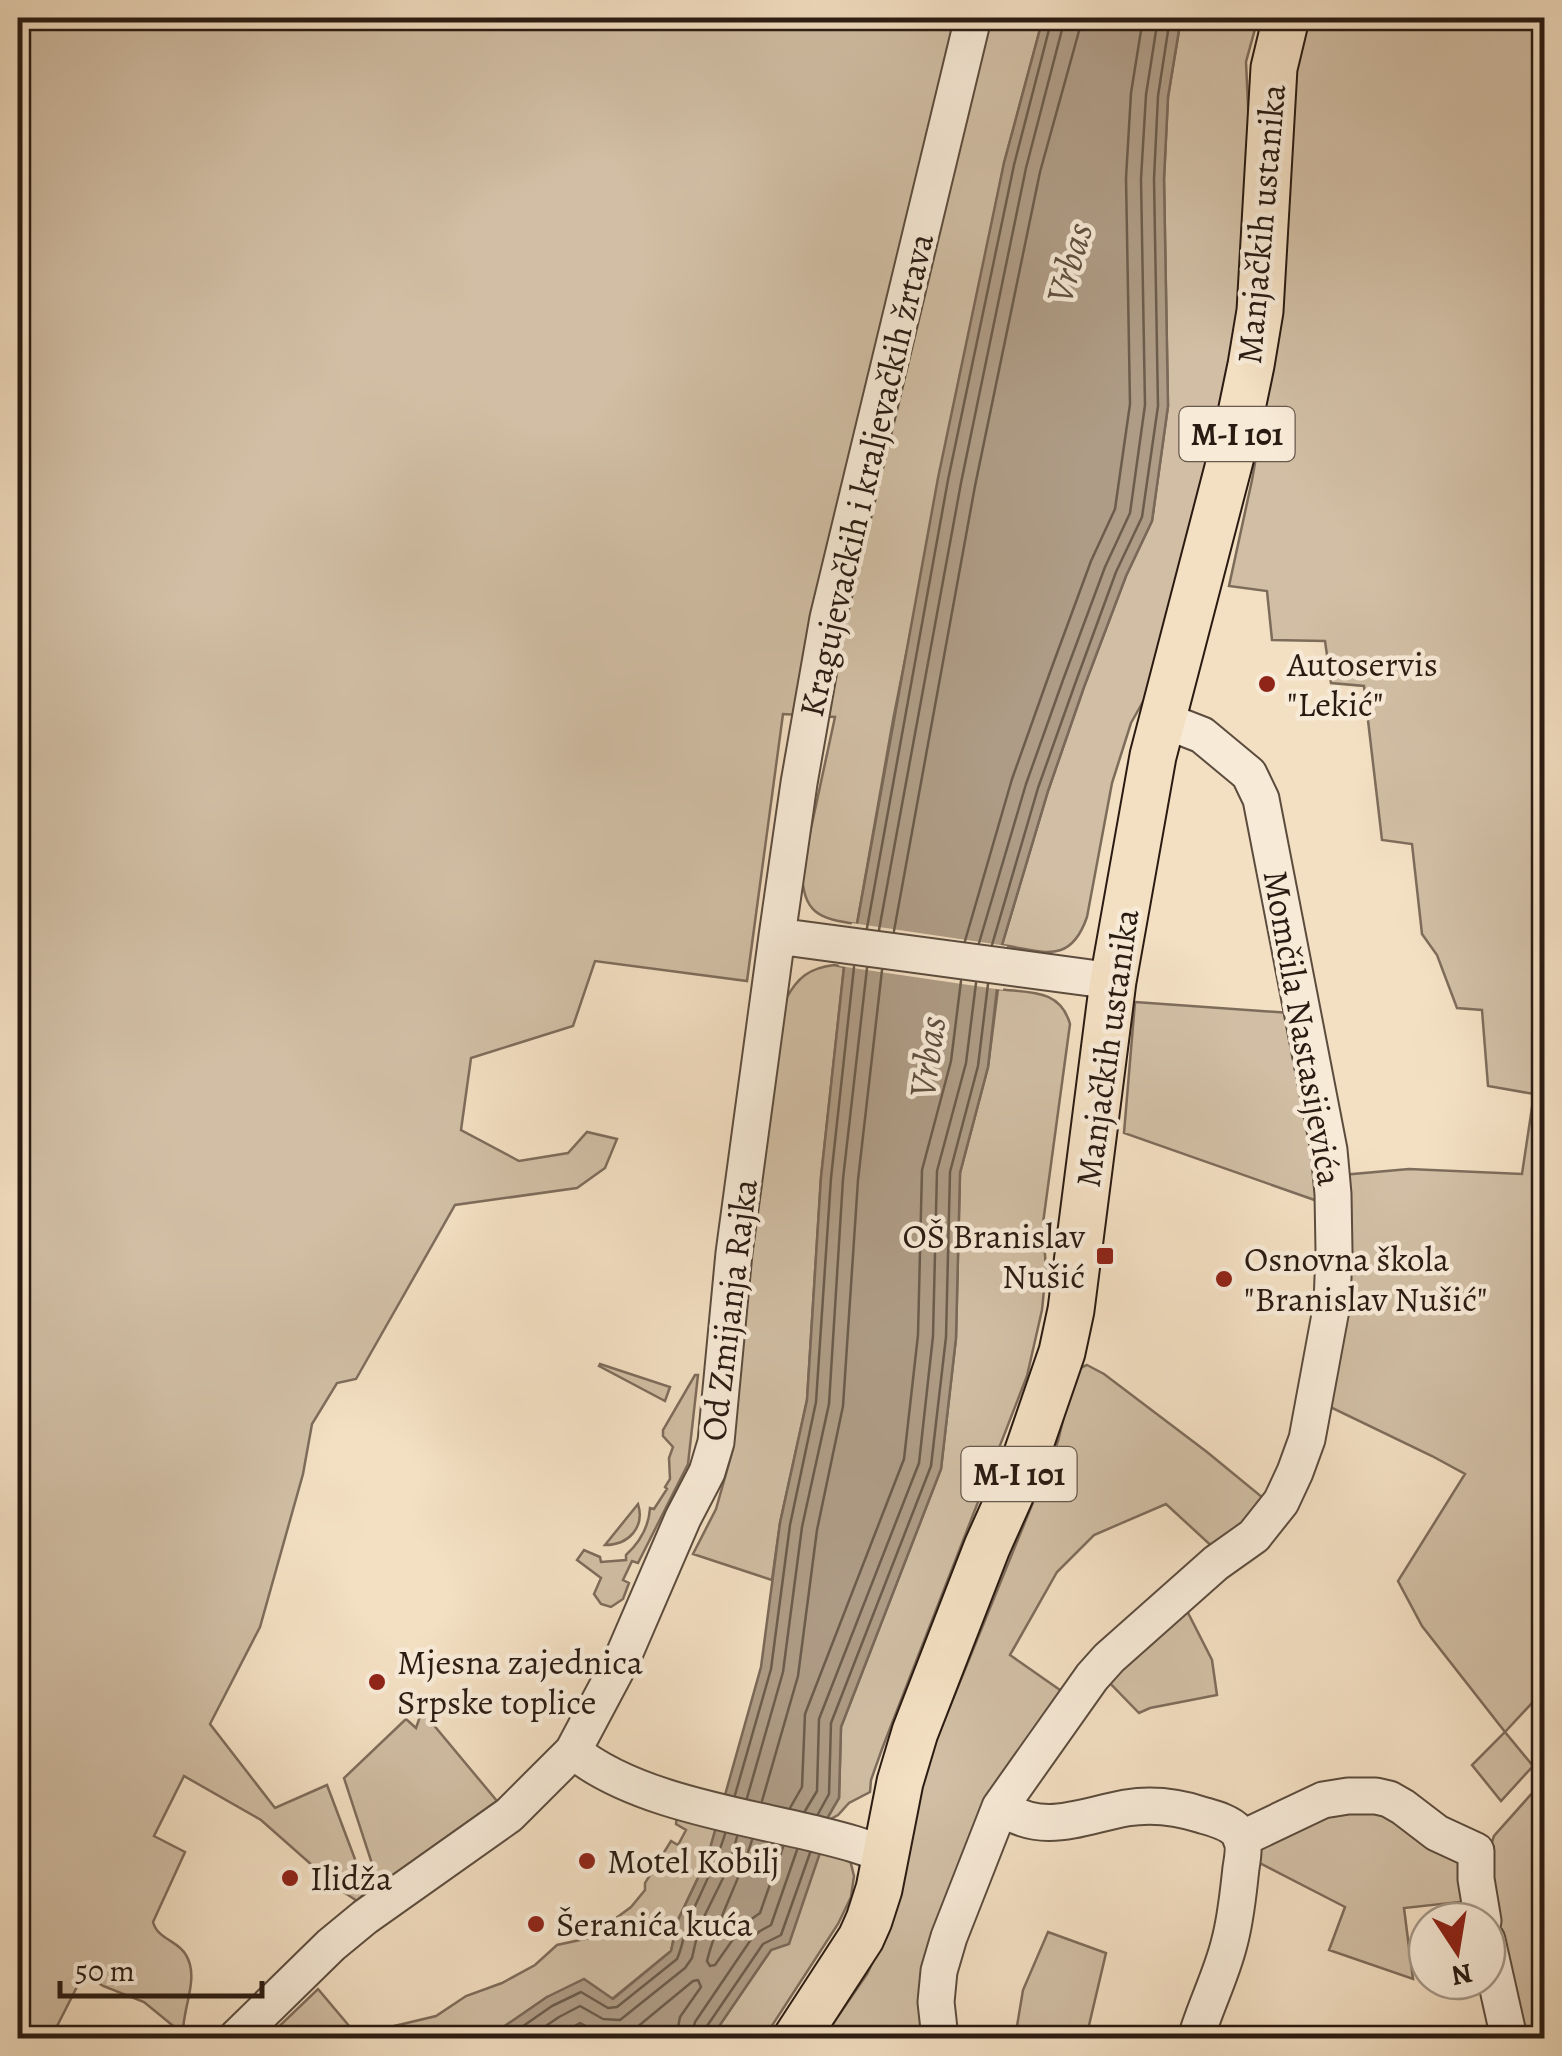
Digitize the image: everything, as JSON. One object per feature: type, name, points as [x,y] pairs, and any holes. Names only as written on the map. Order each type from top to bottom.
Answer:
[{"type":"main road","name":"Manjačkih ustanika","points":[[796,2038],[861,1938],[879,1889],[900,1782],[916,1732],[987,1547],[1021,1471],[1062,1352],[1071,1310],[1113,981],[1161,719],[1236,437],[1251,365],[1260,311],[1274,68],[1286,18]]},
{"type":"street","name":"Kragujevačkih i kraljevačkih žrtava","points":[[777,936],[828,618],[973,18]]},
{"type":"street","name":"Momčila Nastasijevića","points":[[940,2038],[936,2002],[940,1971],[949,1937],[1000,1806],[1109,1658],[1216,1563],[1254,1536],[1281,1502],[1307,1439],[1332,1304],[1334,1194],[1330,1150],[1261,799],[1249,774],[1202,736],[1161,719]]},
{"type":"street","points":[[777,936],[1113,981]]},
{"type":"street","name":"Od Zmijanja Rajka","points":[[236,2038],[331,1946],[500,1822],[542,1786],[573,1751],[623,1657],[707,1472],[716,1442],[734,1253],[777,936]]},
{"type":"street","points":[[573,1751],[588,1763],[643,1789],[832,1838],[885,1856]]},
{"type":"street","points":[[1241,1839],[1324,1800],[1348,1796],[1389,1798],[1438,1834],[1476,1851],[1480,1901]]},
{"type":"street","points":[[1000,1806],[1020,1818],[1042,1824],[1152,1806],[1185,1810],[1236,1830],[1243,1852],[1238,1905],[1196,2038]]},
{"type":"street","points":[[1501,2001],[1509,2038]]},
{"type":"shaded area","points":[[18,18],[1043,18],[1004,163],[893,720],[857,924],[832,920],[815,911],[805,896],[803,884],[802,870],[835,717],[783,714],[747,981],[595,961],[573,1026],[471,1058],[461,1130],[519,1161],[568,1153],[587,1132],[617,1139],[605,1168],[577,1188],[455,1205],[356,1379],[337,1383],[312,1424],[303,1474],[260,1627],[210,1724],[275,1808],[327,1785],[367,1891],[357,1901],[261,1820],[184,1776],[154,1836],[185,1852],[153,1922],[159,1933],[182,1950],[190,1964],[183,2034],[144,2002],[103,1986],[84,1973],[51,2038],[18,2038]]},
{"type":"shaded area","points":[[1181,18],[1258,18],[1246,62],[1251,169],[1245,322],[1153,684],[1131,723],[1112,783],[1087,917],[1072,943],[1054,952],[1042,952],[1002,945],[1084,687],[1126,576],[1152,521],[1168,406],[1164,179],[1168,97]]},
{"type":"shaded area","points":[[1301,18],[1544,18],[1544,1690],[1505,1732],[1422,1626],[1398,1581],[1465,1474],[1326,1405],[1342,1175],[1409,1169],[1522,1174],[1534,1094],[1488,1086],[1482,1010],[1457,1008],[1437,955],[1422,934],[1412,844],[1382,840],[1364,686],[1331,683],[1325,641],[1272,640],[1267,591],[1229,586],[1270,377]]},
{"type":"shaded area","points":[[834,965],[844,967],[821,1177],[807,1400],[780,1523],[772,1580],[693,1554],[716,1509],[733,1449],[755,1217],[786,999],[805,975]]},
{"type":"shaded area","points":[[998,989],[1051,998],[1065,1012],[1070,1024],[1043,1223],[1046,1270],[1042,1310],[1027,1376],[882,1749],[870,1792],[825,1822],[839,1798],[841,1727],[941,1469],[956,1338],[960,1173],[988,1067]]},
{"type":"shaded area","points":[[1135,1002],[1290,1013],[1326,1204],[1124,1133]]},
{"type":"shaded area","points":[[1087,1365],[1104,1374],[1268,1502],[1217,1551],[1166,1504],[1094,1535],[1057,1572],[1010,1655],[1070,1697],[1020,1756],[932,2038],[823,2038],[877,1953],[933,1748],[1058,1441],[1075,1370]]},
{"type":"shaded area","points":[[599,1366],[670,1387],[665,1401]]},
{"type":"shaded area","points":[[695,1375],[688,1464],[638,1563],[632,1561],[623,1580],[629,1583],[623,1599],[611,1607],[601,1604],[594,1594],[601,1578],[577,1560],[584,1550],[600,1557],[601,1562],[626,1560],[648,1522],[650,1508],[654,1509],[667,1489],[673,1447],[663,1436],[663,1430]]},
{"type":"shaded area","points":[[638,1504],[639,1520],[633,1533],[621,1542],[605,1545]]},
{"type":"shaded area","points":[[1183,1603],[1212,1660],[1217,1695],[1139,1713],[1104,1677]]},
{"type":"shaded area","points":[[422,1711],[497,1801],[382,1883],[376,1876],[344,1778],[406,1719],[416,1728]]},
{"type":"shaded area","points":[[1505,1732],[1533,1766],[1501,1801],[1472,1765]]},
{"type":"shaded area","points":[[1534,1791],[1544,1807],[1544,2038],[1522,2038],[1507,1970],[1507,1901],[1492,1901],[1484,1866],[1494,1836]]},
{"type":"shaded area","points":[[1370,1805],[1464,1852],[1469,1901],[1407,1901],[1407,1977],[1329,1950],[1345,1907],[1252,1859],[1254,1845],[1325,1808]]},
{"type":"shaded area","points":[[677,1813],[718,1822],[707,1859],[678,1920],[671,1951],[612,1999],[547,1997],[489,2038],[365,2038],[386,2028],[436,2016],[466,1996],[535,1965],[557,1945],[589,1938],[631,1907],[645,1890],[645,1883],[671,1841],[678,1845],[686,1830],[676,1824]]},
{"type":"shaded area","points":[[822,1847],[850,1860],[854,1876],[851,1897],[838,1924],[764,2038],[711,2038],[771,1950]]},
{"type":"shaded area","points":[[1048,1932],[1106,1953],[1086,2038],[1015,2038],[1023,1990]]},
{"type":"shaded area","points":[[318,1989],[355,2033],[330,2038],[267,2038]]},
{"type":"water","name":"Vrbas","points":[[1043,18],[1181,18],[1168,97],[1164,179],[1168,406],[1152,521],[1126,576],[1084,687],[1002,945],[988,1067],[960,1173],[956,1338],[941,1469],[841,1727],[839,1798],[825,1822],[822,1847],[789,1944],[771,1950],[711,2038],[487,2038],[547,1997],[584,1979],[613,1999],[671,1951],[678,1920],[707,1859],[761,1667],[780,1523],[807,1400],[821,1177],[844,967],[857,924],[938,478],[1004,163]]},
{"type":"pier","points":[[852,923],[1007,946],[1003,990],[839,966]]},
{"type":"place","name":"Autoservis \"Lekić\"","points":[[1267,684]]},
{"type":"place","name":"OŠ Branislav Nušić","points":[[1105,1256]]},
{"type":"place","name":"Osnovna škola \"Branislav Nušić\"","points":[[1224,1279]]},
{"type":"place","name":"Mjesna zajednica Srpske toplice","points":[[377,1682]]},
{"type":"place","name":"Motel Kobilj","points":[[587,1861]]},
{"type":"place","name":"Ilidža","points":[[290,1878]]},
{"type":"place","name":"Šeranića kuća","points":[[536,1924]]}]
